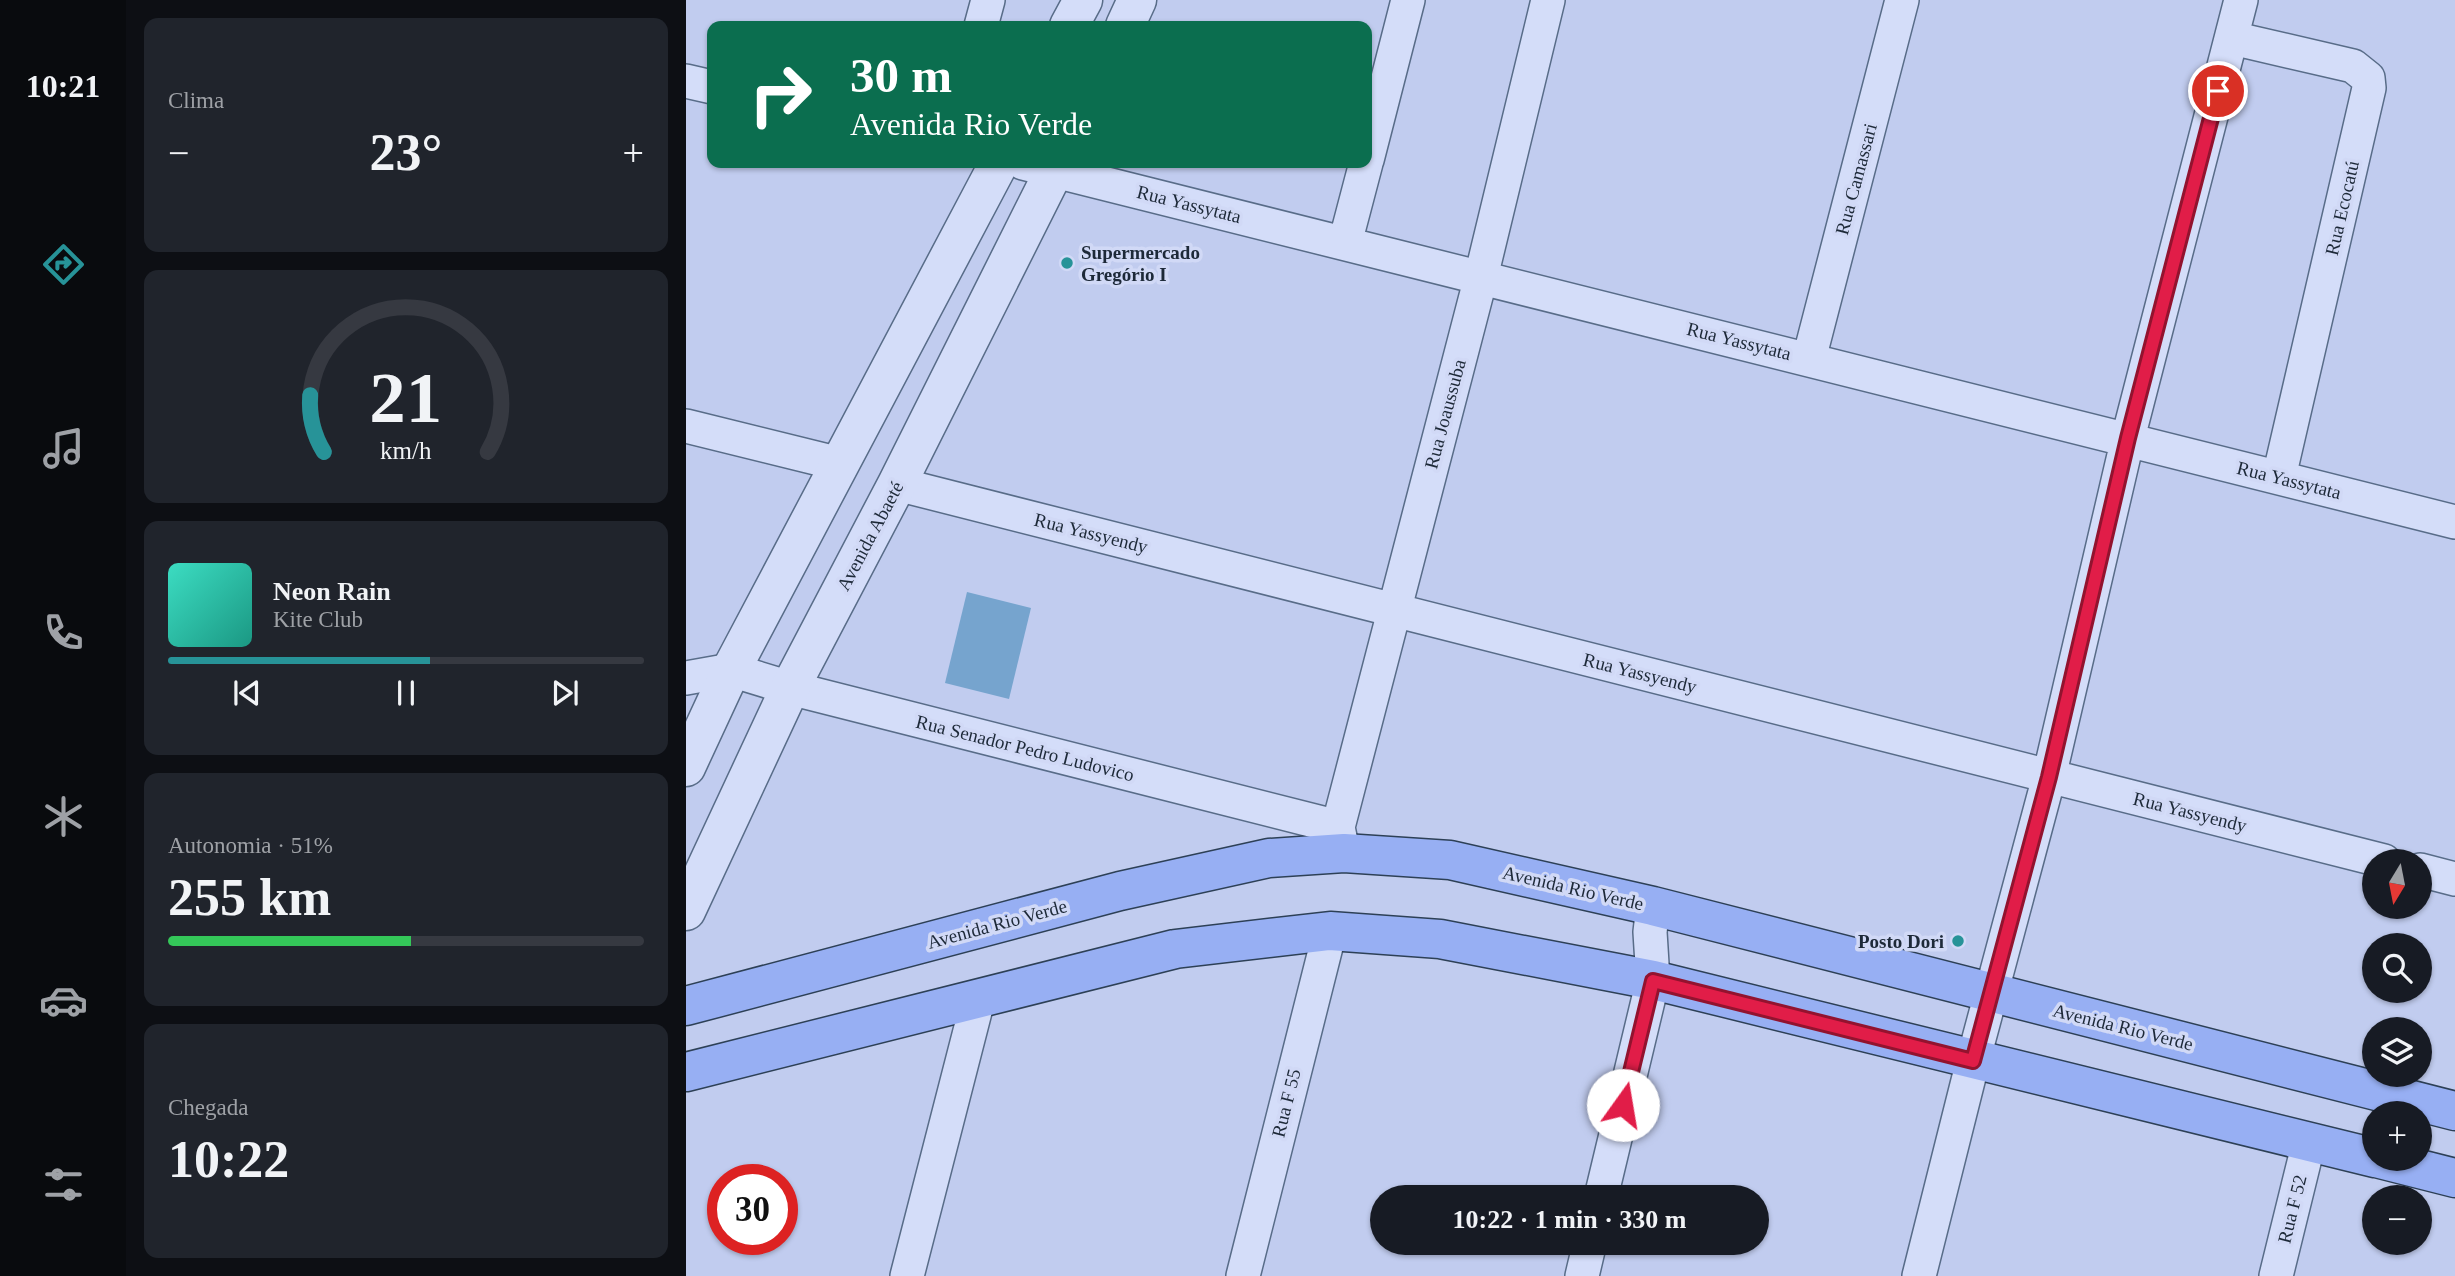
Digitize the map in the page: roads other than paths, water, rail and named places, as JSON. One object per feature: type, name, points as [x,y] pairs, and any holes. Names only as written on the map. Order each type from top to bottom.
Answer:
[{"type":"main road","name":"Avenida Rio Verde","points":[[686,1006],[1120,891],[1341,840],[1450,860],[1653,906],[2455,1111]]},
{"type":"main road","points":[[686,1072],[1175,949],[1330,931],[1440,940],[1653,981],[2362,1155]]},
{"type":"main road","points":[[2427,1171],[2455,1178]]},
{"type":"street","points":[[982,21],[988,0]]},
{"type":"street","points":[[1072,21],[1083,0]]},
{"type":"street","points":[[1127,21],[1137,0]]},
{"type":"street","points":[[1372,139],[1408,0]]},
{"type":"street","name":"Rua Joaussuba","points":[[1341,840],[1393,610],[1481,277],[1548,0]]},
{"type":"street","name":"Rua Camassari","points":[[1809,359],[1902,0]]},
{"type":"street","points":[[1919,1276],[2049,777],[2128,438],[2241,0]]},
{"type":"street","name":"Rua Ecocatú","points":[[2232,38],[2353,66],[2368,78],[2369,88],[2279,477]]},
{"type":"street","points":[[686,82],[707,86]]},
{"type":"street","points":[[686,767],[731,670],[996,168]]},
{"type":"street","name":"Avenida Abaeté","points":[[686,911],[790,688],[897,484],[1044,168]]},
{"type":"street","name":"Rua Yassytata","points":[[1057,168],[2455,522]]},
{"type":"street","points":[[1345,243],[1364,168]]},
{"type":"street","points":[[686,426],[840,464]]},
{"type":"street","name":"Rua Yassyendy","points":[[897,484],[2362,855]]},
{"type":"street","name":"Rua Senador Pedro Ludovico","points":[[686,678],[731,670],[1341,840]]},
{"type":"street","points":[[2432,873],[2455,879]]},
{"type":"street","points":[[1604,1185],[1653,981],[1650,932],[1653,906]]},
{"type":"street","name":"Rua F 55","points":[[1243,1276],[1330,931]]},
{"type":"street","points":[[907,1276],[978,1000]]},
{"type":"street","name":"Rua F 52","points":[[2276,1276],[2309,1142]]},
{"type":"street","points":[[1582,1276],[1587,1255]]},
{"type":"place","name":"Supermercado Gregório I","points":[[1067,263]]},
{"type":"place","name":"Posto Dori","points":[[1958,941]]}]
